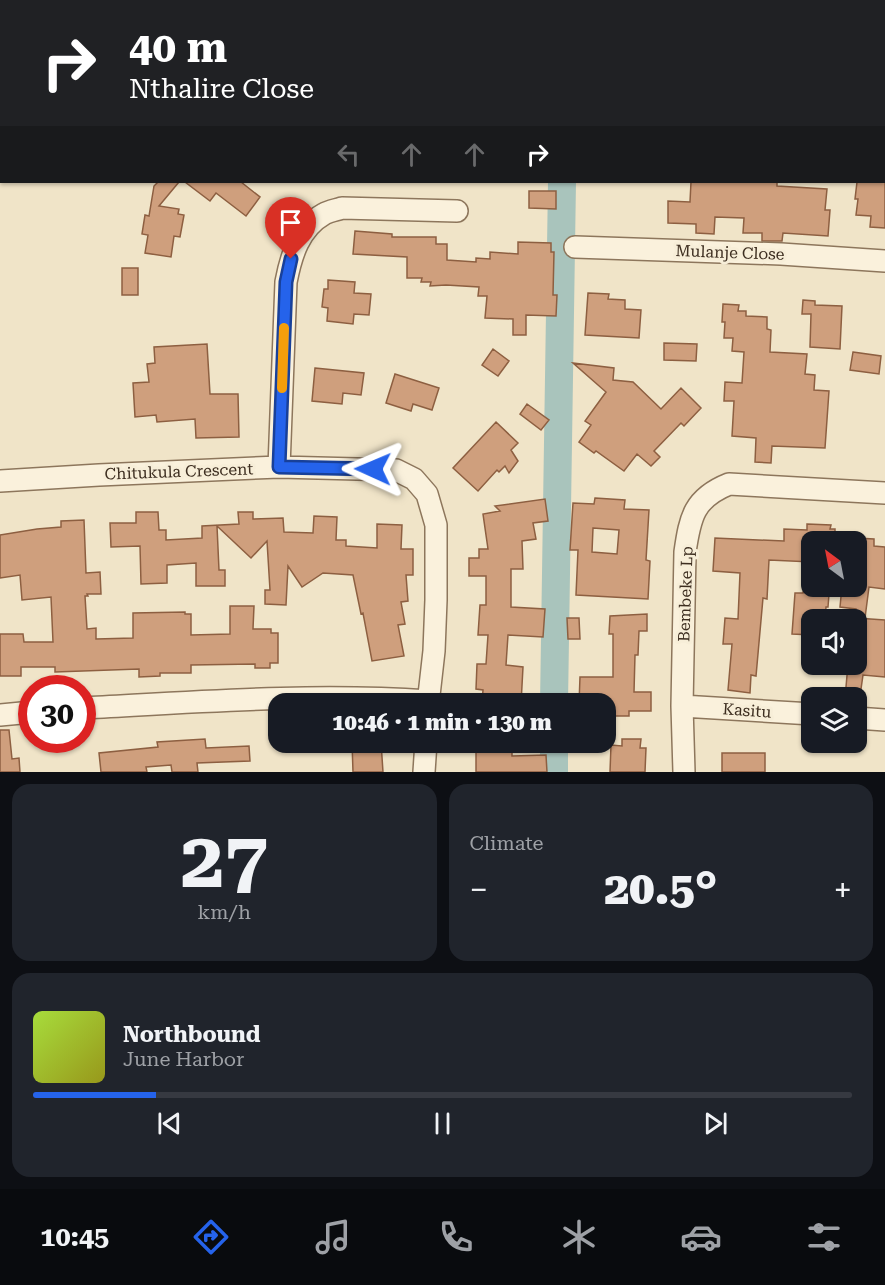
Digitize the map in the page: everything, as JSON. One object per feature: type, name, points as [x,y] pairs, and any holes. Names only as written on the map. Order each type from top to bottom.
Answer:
[{"type":"street","points":[[279,467],[286,282],[291,259],[300,238],[313,222],[325,214],[342,208],[457,211]]},
{"type":"street","name":"Mulanje Close","points":[[575,247],[781,254],[885,261]]},
{"type":"street","name":"Chitukula Crescent","points":[[0,481],[279,467],[396,470],[414,479],[428,494],[436,525],[434,651],[429,693]]},
{"type":"street","name":"Bembeke Lp","points":[[684,772],[682,706],[685,552],[694,511],[702,500],[715,490],[729,484],[885,494]]},
{"type":"street","name":"Chitukula Crescent","points":[[96,707],[268,699]]},
{"type":"street","name":"Kasitu","points":[[682,706],[801,713]]},
{"type":"street","points":[[0,715],[18,713]]},
{"type":"street","points":[[867,719],[885,720]]},
{"type":"street","points":[[424,772],[425,753]]},
{"type":"building","points":[[157,183],[178,183],[159,206],[179,209],[178,214],[184,215],[180,237],[174,236],[171,257],[145,253],[148,235],[142,234],[145,215],[149,216],[154,186]]},
{"type":"building","points":[[186,183],[242,183],[260,197],[246,216],[216,193],[210,201]]},
{"type":"building","points":[[691,183],[777,183],[777,186],[827,189],[825,210],[830,210],[828,236],[783,233],[782,241],[762,241],[762,233],[743,233],[744,218],[715,217],[714,234],[696,233],[696,224],[668,223],[668,201],[690,202]]},
{"type":"building","points":[[857,183],[885,183],[885,228],[870,227],[871,216],[856,215],[858,199],[855,199]]},
{"type":"building","points":[[529,191],[556,191],[556,209],[529,208]]},
{"type":"building","points":[[355,231],[392,234],[392,237],[436,237],[436,244],[447,244],[447,260],[476,262],[476,258],[490,259],[490,252],[518,254],[518,242],[551,243],[551,252],[554,252],[553,295],[557,295],[556,316],[526,315],[526,335],[513,335],[513,319],[485,318],[487,296],[478,296],[479,287],[430,286],[431,282],[421,282],[422,278],[407,278],[407,257],[353,254]]},
{"type":"building","points":[[122,268],[138,268],[138,295],[122,295]]},
{"type":"building","points":[[328,280],[355,282],[354,293],[371,294],[369,315],[354,314],[353,324],[327,321],[328,308],[322,307],[324,289],[328,289]]},
{"type":"building","points":[[588,293],[609,294],[608,299],[625,300],[625,309],[641,310],[639,338],[585,335]]},
{"type":"building","points":[[803,300],[815,301],[815,305],[842,306],[840,349],[810,347],[811,314],[802,314]]},
{"type":"building","points":[[723,304],[739,305],[738,311],[746,311],[746,316],[767,317],[767,329],[771,330],[770,352],[807,354],[805,374],[815,375],[814,390],[829,391],[825,448],[772,446],[771,463],[755,462],[756,438],[732,436],[734,401],[724,401],[725,382],[742,383],[744,352],[732,351],[733,338],[724,338]]},
{"type":"building","points":[[664,343],[697,344],[696,361],[664,360]]},
{"type":"building","points":[[207,344],[210,394],[238,394],[239,437],[196,438],[195,419],[157,422],[156,415],[135,417],[133,383],[149,382],[147,364],[155,363],[154,347]]},
{"type":"building","points":[[493,349],[509,361],[498,376],[482,365]]},
{"type":"building","points":[[853,352],[881,356],[879,374],[850,370]]},
{"type":"building","points":[[573,363],[614,368],[613,380],[633,382],[661,409],[681,388],[701,408],[684,426],[681,423],[654,451],[660,457],[651,466],[637,454],[624,471],[579,442],[591,425],[585,421],[606,392]]},
{"type":"building","points":[[315,368],[364,373],[361,395],[343,393],[342,404],[312,401]]},
{"type":"building","points":[[395,374],[439,388],[432,410],[413,404],[411,411],[386,403]]},
{"type":"building","points":[[527,404],[549,420],[541,430],[520,414]]},
{"type":"building","points":[[496,422],[518,443],[511,450],[518,461],[509,473],[505,466],[499,472],[497,470],[478,491],[453,468]]},
{"type":"building","points":[[595,498],[625,500],[624,509],[649,510],[646,560],[650,561],[648,599],[576,595],[578,550],[570,550],[573,503],[594,504]],"holes":[[[593,528],[619,530],[617,554],[592,552]]]},
{"type":"building","points":[[545,499],[548,521],[533,523],[536,539],[522,541],[523,569],[511,569],[511,607],[545,609],[543,637],[508,635],[506,665],[523,667],[522,693],[483,693],[483,690],[476,689],[477,664],[486,664],[488,635],[478,635],[480,605],[486,605],[486,576],[469,576],[469,558],[479,558],[479,549],[488,549],[483,514],[500,511],[495,506]]},
{"type":"building","points":[[136,512],[158,512],[159,530],[166,530],[166,540],[202,538],[202,526],[239,524],[238,512],[253,512],[253,519],[283,518],[284,532],[313,533],[314,516],[337,517],[336,540],[346,540],[346,546],[377,548],[377,524],[402,525],[401,549],[413,549],[413,575],[406,575],[408,601],[401,602],[405,624],[398,625],[404,656],[372,661],[353,575],[323,573],[302,587],[288,566],[286,605],[265,604],[265,590],[270,590],[267,541],[251,558],[217,526],[219,570],[225,570],[225,586],[196,586],[196,563],[167,565],[167,583],[141,584],[140,546],[111,547],[110,523],[136,523]]},
{"type":"building","points":[[84,520],[86,573],[100,572],[101,594],[85,596],[87,629],[96,628],[96,639],[133,638],[133,613],[185,612],[185,614],[191,614],[191,635],[230,634],[230,606],[254,606],[253,629],[271,629],[271,633],[278,633],[278,663],[270,663],[270,668],[255,668],[255,664],[191,665],[191,673],[160,673],[160,676],[139,677],[139,669],[55,672],[55,667],[21,667],[21,675],[0,676],[0,634],[23,634],[24,642],[53,642],[51,597],[22,600],[20,575],[0,578],[0,535],[61,527],[61,521]]},
{"type":"building","points":[[807,524],[831,525],[830,529],[835,529],[835,531],[801,531],[801,561],[769,560],[767,599],[763,598],[756,676],[751,675],[750,693],[728,690],[732,644],[723,644],[725,618],[738,619],[740,573],[713,571],[715,538],[784,541],[784,529],[807,530]]},
{"type":"building","points":[[867,539],[874,539],[874,546],[885,547],[885,589],[869,587],[866,609],[840,607],[841,597],[867,597]]},
{"type":"building","points":[[795,593],[801,593],[801,597],[829,597],[826,609],[801,609],[801,634],[792,634]]},
{"type":"building","points":[[647,614],[647,631],[639,631],[638,655],[635,655],[634,692],[651,692],[651,711],[629,711],[629,716],[616,716],[616,693],[579,693],[580,677],[613,677],[613,634],[609,634],[610,616]]},
{"type":"building","points":[[567,618],[579,618],[580,639],[568,639]]},
{"type":"building","points":[[867,619],[885,620],[885,677],[863,675],[867,675]]},
{"type":"building","points":[[847,675],[863,675],[861,687],[846,687]]},
{"type":"building","points":[[0,730],[9,730],[12,759],[19,758],[20,772],[0,772]]},
{"type":"building","points":[[205,739],[206,748],[249,746],[250,761],[197,763],[198,772],[172,772],[171,765],[146,767],[147,772],[101,772],[99,753],[158,747],[157,742]]},
{"type":"building","points":[[622,739],[641,739],[640,748],[646,748],[645,772],[610,772],[611,753],[616,753],[616,745],[622,746]]},
{"type":"building","points":[[352,753],[382,753],[383,772],[353,772]]},
{"type":"building","points":[[476,753],[512,753],[512,756],[546,755],[547,772],[476,772]]},
{"type":"building","points":[[722,753],[765,753],[765,772],[722,772]]},
{"type":"waterway","points":[[554,693],[562,183]]},
{"type":"waterway","points":[[554,753],[554,772]]},
{"type":"slow traffic","points":[[282,388],[284,328]]},
{"type":"route","points":[[291,259],[286,282],[279,467],[373,469]]}]
